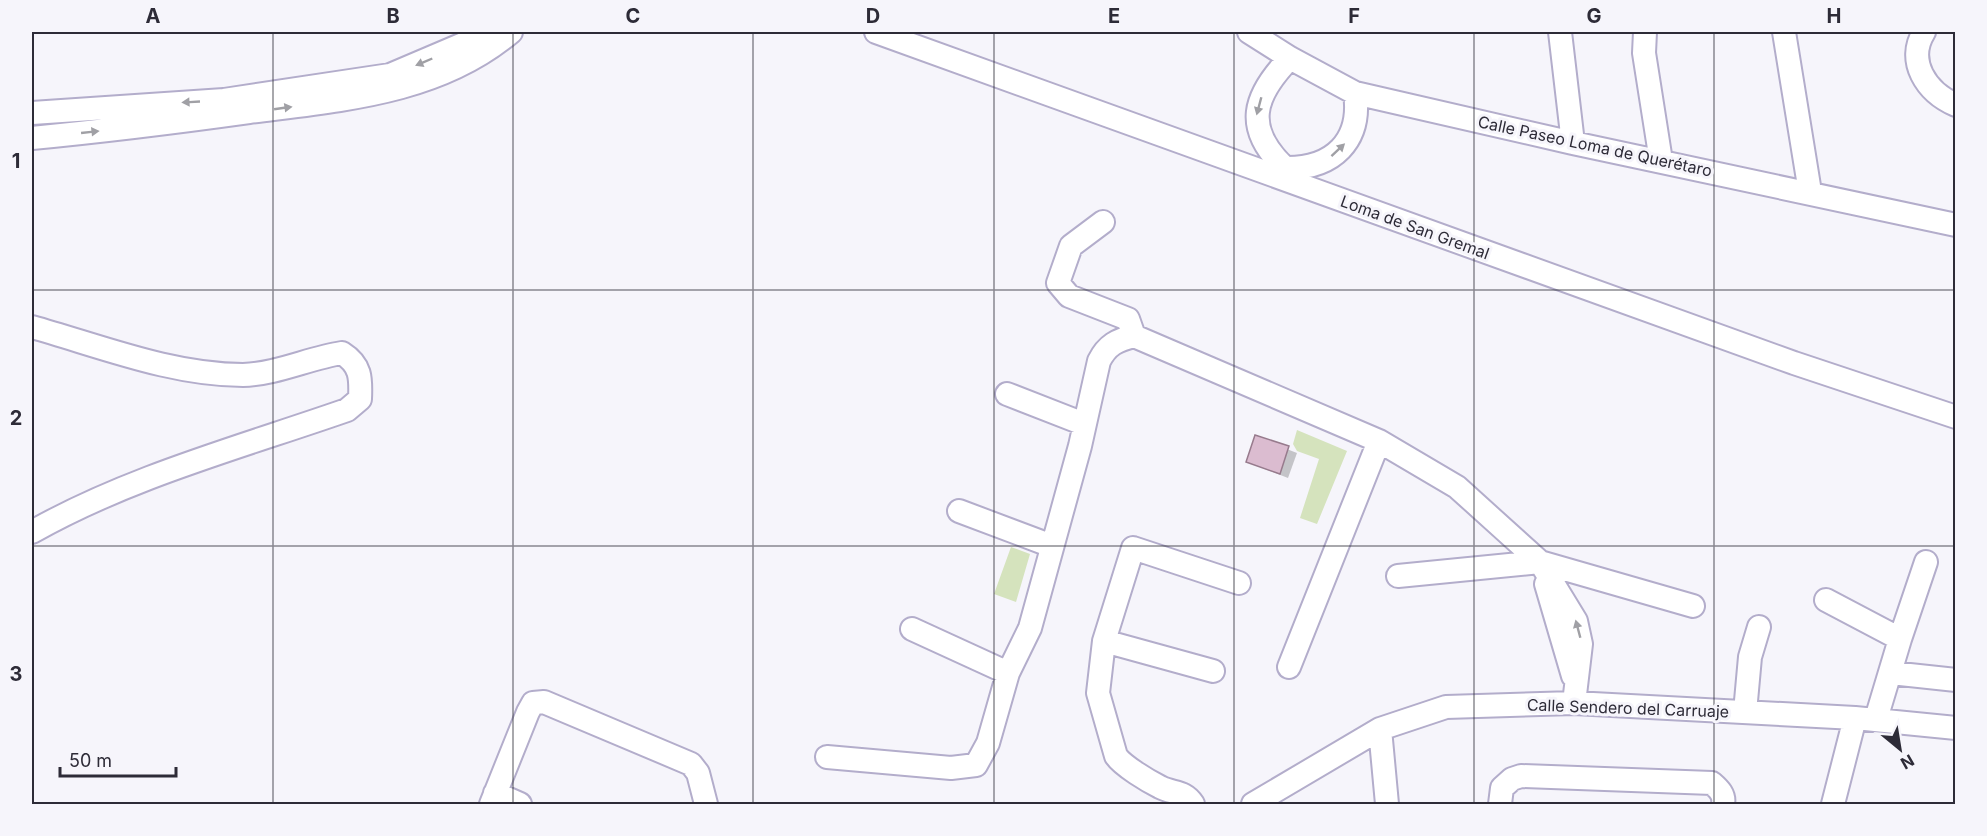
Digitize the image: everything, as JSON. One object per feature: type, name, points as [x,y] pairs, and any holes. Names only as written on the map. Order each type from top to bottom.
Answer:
[{"type":"street","points":[[32,138],[133,117],[381,93],[424,82],[463,65],[479,37],[512,32]]},
{"type":"street","name":"Loma de San Gremal","points":[[876,32],[1282,173],[1794,363],[1956,417]]},
{"type":"street","name":"Calle Paseo Loma de Querétaro","points":[[1249,32],[1290,58],[1355,93],[1573,143],[1956,225]]},
{"type":"street","points":[[1560,32],[1573,143]]},
{"type":"street","points":[[1645,32],[1644,53],[1661,161]]},
{"type":"street","points":[[1784,32],[1810,192]]},
{"type":"street","points":[[1924,32],[1916,49],[1916,64],[1926,81],[1956,105]]},
{"type":"street","points":[[1290,58],[1271,80],[1256,110],[1263,142],[1282,173],[1325,162],[1341,150],[1348,141],[1358,110],[1355,93]]},
{"type":"street","points":[[32,113],[133,117]]},
{"type":"street","points":[[1103,222],[1071,246],[1058,283],[1069,296],[1128,319],[1134,336]]},
{"type":"street","points":[[32,327],[201,372],[245,375],[282,369],[320,356],[342,353],[354,360],[361,378],[360,399],[346,410],[143,481],[55,519],[32,532]]},
{"type":"street","points":[[827,757],[951,768],[976,765],[988,743],[1008,673],[1030,628],[1104,351],[1117,339],[1134,336],[1151,341],[1379,441],[1457,487],[1540,562],[1575,695]]},
{"type":"street","points":[[1006,394],[1084,424]]},
{"type":"street","points":[[1289,667],[1379,441]]},
{"type":"street","points":[[959,511],[1053,546]]},
{"type":"street","points":[[1193,804],[1184,794],[1162,796],[1122,764],[1116,756],[1098,693],[1104,641],[1133,548],[1239,583]]},
{"type":"street","points":[[1398,576],[1540,562],[1693,606]]},
{"type":"street","points":[[1833,804],[1865,719],[1891,673],[1926,562]]},
{"type":"street","points":[[1826,600],[1900,639]]},
{"type":"street","points":[[1745,712],[1750,657],[1760,627]]},
{"type":"street","points":[[912,629],[1008,673]]},
{"type":"street","points":[[1104,641],[1213,671]]},
{"type":"street","points":[[1891,673],[1956,680]]},
{"type":"street","name":"Calle Sendero del Carruaje","points":[[1253,804],[1380,729],[1446,707],[1575,695],[1745,712],[1865,719],[1956,728]]},
{"type":"street","points":[[520,804],[493,799],[528,712],[533,703],[544,702],[691,764],[698,773],[706,804]]},
{"type":"street","points":[[1380,729],[1387,804]]},
{"type":"street","points":[[1500,804],[1502,788],[1512,779],[1521,776],[1712,783],[1719,789],[1723,804]]},
{"type":"green space","points":[[1297,430],[1347,451],[1317,524],[1300,518],[1319,459],[1297,451],[1293,444]]},
{"type":"green space","points":[[1011,547],[1030,554],[1016,602],[994,594]]},
{"type":"building","points":[[1255,435],[1289,446],[1280,474],[1246,462]]}]
